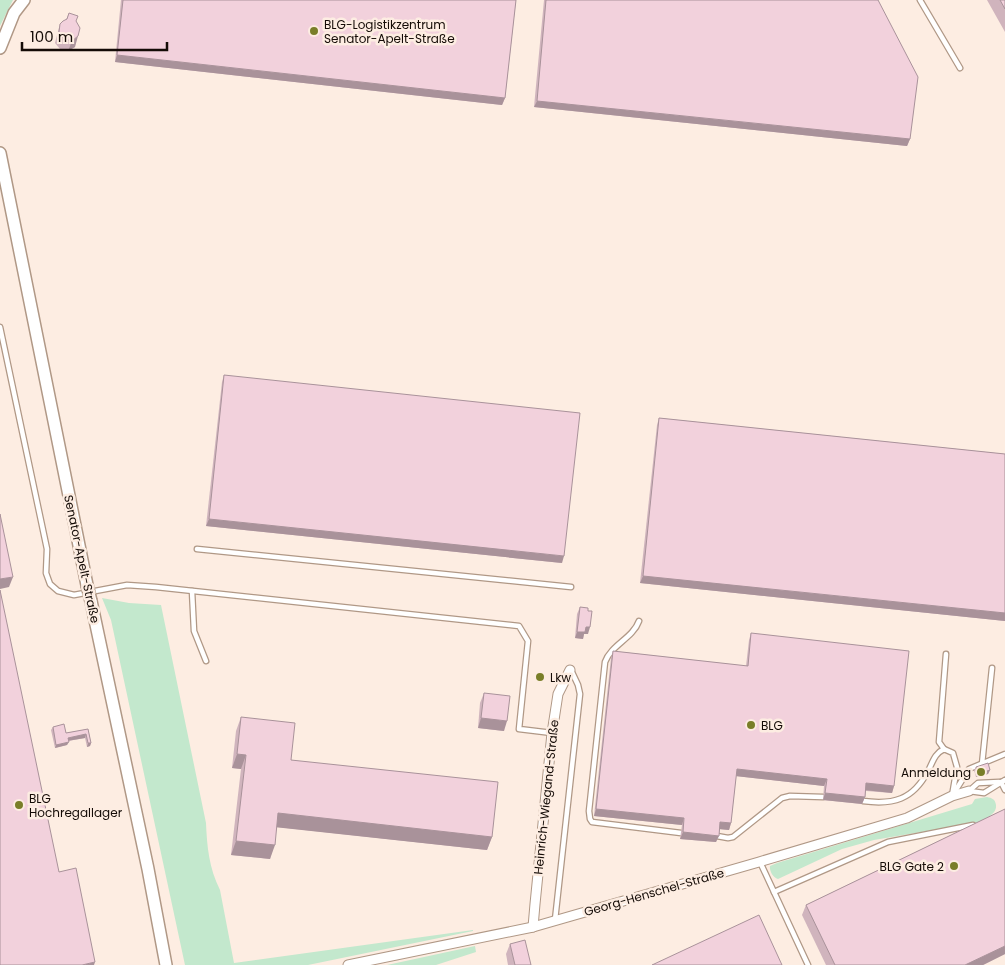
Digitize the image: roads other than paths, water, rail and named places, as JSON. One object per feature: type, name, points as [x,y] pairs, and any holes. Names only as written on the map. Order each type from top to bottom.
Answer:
[{"type":"street","points":[[0,48],[14,14],[24,0]]},
{"type":"street","name":"Senator-Apelt-Straße","points":[[0,153],[90,601],[148,869],[166,965]]},
{"type":"street","name":"Heinrich-Wiegand-Straße","points":[[533,927],[552,733],[558,694],[570,670]]},
{"type":"street","name":"Georg-Henschel-Straße","points":[[348,965],[533,927],[907,818],[952,796],[968,791]]},
{"type":"lane","points":[[920,0],[960,68]]},
{"type":"lane","points":[[0,327],[47,549],[46,573],[50,584],[58,591],[74,596],[127,585],[192,590],[519,626],[528,641],[519,729],[552,733]]},
{"type":"lane","points":[[197,549],[571,587]]},
{"type":"lane","points":[[192,590],[194,631],[206,661]]},
{"type":"lane","points":[[639,621],[637,627],[607,655],[605,662],[589,811],[590,819],[592,822],[681,833]]},
{"type":"lane","points":[[946,654],[939,742],[944,750],[953,753],[957,767],[952,796]]},
{"type":"lane","points":[[982,764],[992,668]]},
{"type":"lane","points":[[555,920],[580,694],[578,685],[570,670]]},
{"type":"lane","points":[[863,801],[880,803],[906,796],[918,787],[935,757],[944,750]]},
{"type":"lane","points":[[952,796],[969,769],[1005,754]]},
{"type":"lane","points":[[1003,781],[1005,790]]},
{"type":"lane","points":[[968,791],[984,793],[1003,781]]},
{"type":"lane","points":[[968,791],[978,783],[1003,781]]},
{"type":"lane","points":[[717,836],[733,837],[782,798],[790,796],[823,797]]},
{"type":"lane","points":[[774,892],[888,842],[977,824]]},
{"type":"lane","points":[[760,862],[808,965]]},
{"type":"place","name":"BLG-Logistikzentrum Senator-Apelt-Straße","points":[[314,31]]},
{"type":"place","name":"Lkw","points":[[540,677]]},
{"type":"place","name":"BLG","points":[[751,725]]},
{"type":"place","name":"Anmeldung","points":[[981,772]]},
{"type":"place","name":"BLG Hochregallager","points":[[19,805]]},
{"type":"place","name":"BLG Gate 2","points":[[954,866]]}]
